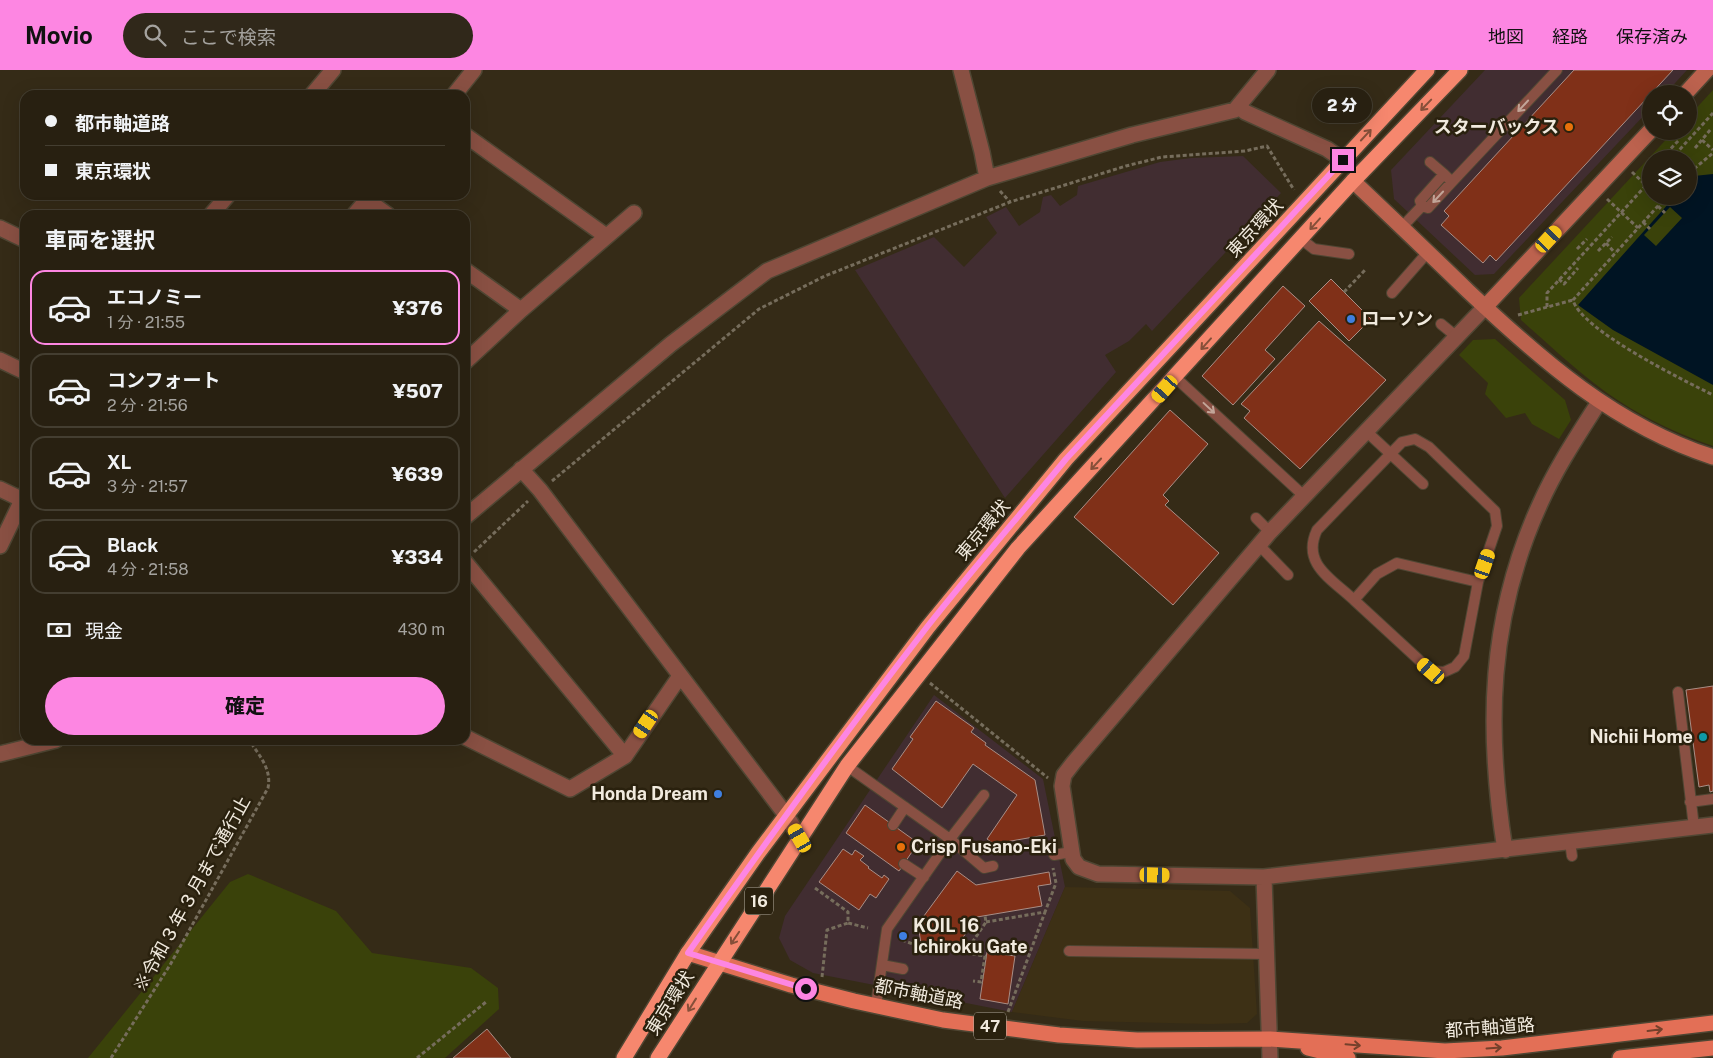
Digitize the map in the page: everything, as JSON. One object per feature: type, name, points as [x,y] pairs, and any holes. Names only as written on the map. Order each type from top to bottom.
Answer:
[{"type":"highway","name":"東京環状","points":[[624,1058],[688,953],[786,815],[928,627],[1066,459],[1427,70]]},
{"type":"highway","name":"東京環状","points":[[658,1058],[847,766],[1018,548],[1176,378],[1353,181],[1460,70]]},
{"type":"main road","name":"都市軸道路","points":[[688,953],[791,985],[943,1020],[1059,1035],[1137,1040],[1270,1039],[1445,1051],[1502,1048],[1713,1023]]},
{"type":"main road","name":"都市軸道路","points":[[1270,1039],[1348,1058]]},
{"type":"main road","points":[[1620,1058],[1713,1048]]},
{"type":"street","points":[[316,90],[333,70]]},
{"type":"street","points":[[458,90],[474,70]]},
{"type":"street","points":[[961,70],[987,178]]},
{"type":"street","points":[[470,513],[677,339],[767,271],[987,178],[1132,135],[1240,107],[1268,70]]},
{"type":"street","points":[[1693,85],[1707,70]]},
{"type":"street","points":[[1240,107],[1245,112],[1327,148],[1343,160]]},
{"type":"street","points":[[470,139],[606,236]]},
{"type":"street","points":[[1642,140],[1367,432],[1270,532],[1064,775],[1062,796],[1071,852],[1079,867],[1098,874],[1264,877],[1505,850],[1571,849],[1713,825]]},
{"type":"street","points":[[1353,181],[1541,358],[1599,402],[1657,434],[1713,457]]},
{"type":"street","points":[[358,210],[366,200]]},
{"type":"street","points":[[372,200],[383,210]]},
{"type":"street","points":[[470,357],[521,310],[634,213]]},
{"type":"street","points":[[0,228],[20,238]]},
{"type":"street","points":[[470,274],[521,310]]},
{"type":"street","points":[[0,360],[20,370]]},
{"type":"street","points":[[1505,850],[1494,774],[1492,740],[1496,668],[1502,620],[1522,548],[1539,505],[1565,456],[1599,402]]},
{"type":"street","points":[[521,469],[540,490],[786,815],[800,838]]},
{"type":"street","points":[[0,488],[20,496]]},
{"type":"street","points":[[0,546],[20,506]]},
{"type":"street","points":[[470,564],[625,756]]},
{"type":"street","points":[[470,739],[570,789],[625,756],[680,676]]},
{"type":"street","points":[[0,754],[36,745]]},
{"type":"street","points":[[1264,877],[1270,1058]]},
{"type":"lane","points":[[1422,206],[1428,208],[1557,70]]},
{"type":"lane","points":[[1430,162],[1452,182]]},
{"type":"lane","points":[[1422,206],[1420,201],[1444,174]]},
{"type":"lane","points":[[1402,227],[1422,206]]},
{"type":"lane","points":[[1301,239],[1314,249],[1349,254]]},
{"type":"lane","points":[[1392,293],[1428,252]]},
{"type":"lane","points":[[1441,324],[1457,337]]},
{"type":"lane","points":[[1176,378],[1304,496]]},
{"type":"lane","points":[[1367,432],[1423,484]]},
{"type":"lane","points":[[1415,439],[1429,447],[1495,511],[1497,526],[1478,582],[1464,656],[1455,667],[1444,672],[1431,671],[1318,567],[1312,558],[1311,543],[1317,530],[1390,454],[1402,442],[1415,439]]},
{"type":"lane","points":[[1256,518],[1270,532]]},
{"type":"lane","points":[[1259,545],[1288,575]]},
{"type":"lane","points":[[1354,600],[1377,574],[1397,563],[1478,582]]},
{"type":"lane","points":[[1678,692],[1694,828]]},
{"type":"lane","points":[[847,766],[950,839],[984,868],[993,866]]},
{"type":"lane","points":[[876,1005],[887,929],[950,839],[984,795]]},
{"type":"lane","points":[[1690,802],[1713,799]]},
{"type":"lane","points":[[893,825],[905,807]]},
{"type":"lane","points":[[1054,855],[1071,852]]},
{"type":"lane","points":[[904,864],[924,877]]},
{"type":"lane","points":[[1069,951],[1267,954]]},
{"type":"lane","points":[[882,965],[903,969]]},
{"type":"path","points":[[1679,150],[1713,113]]},
{"type":"path","points":[[1694,148],[1711,129]]},
{"type":"path","points":[[1697,166],[1713,151],[1702,140]]},
{"type":"path","points":[[1669,150],[1677,141],[1682,147]]},
{"type":"path","points":[[470,557],[540,490],[759,309],[825,276],[1010,202],[1126,166],[1162,157],[1245,152],[1268,146],[1302,204]]},
{"type":"path","points":[[1630,170],[1642,182]]},
{"type":"path","points":[[1547,307],[1546,293],[1642,190]]},
{"type":"path","points":[[1604,197],[1638,228]]},
{"type":"path","points":[[1510,317],[1572,300],[1658,206],[1665,213]]},
{"type":"path","points":[[1643,222],[1650,229]]},
{"type":"path","points":[[1598,251],[1612,237]]},
{"type":"path","points":[[1585,252],[1579,248],[1587,239]]},
{"type":"path","points":[[1606,244],[1615,253]]},
{"type":"path","points":[[1559,279],[1564,284],[1578,268]]},
{"type":"path","points":[[1344,292],[1366,269]]},
{"type":"path","points":[[1572,300],[1575,308],[1609,336],[1661,370],[1713,395]]},
{"type":"path","points":[[928,681],[1049,778]]},
{"type":"path","name":"※令和 3 年 3 月まで通行止","points":[[111,1058],[170,965],[268,788],[270,777],[263,761],[252,745]]},
{"type":"path","points":[[1008,1013],[1056,883],[1053,868]]},
{"type":"path","points":[[815,888],[848,912],[848,923]]},
{"type":"path","points":[[986,922],[1045,912]]},
{"type":"path","points":[[966,953],[986,922],[985,916]]},
{"type":"path","points":[[822,978],[827,930],[848,923],[868,928]]},
{"type":"path","points":[[902,940],[913,944],[985,956],[981,982],[973,981]]},
{"type":"path","points":[[417,1058],[486,1002]]},
{"type":"shaded area","points":[[1485,70],[1687,70],[1673,85],[1642,85],[1642,118],[1494,274],[1475,275],[1394,199],[1391,170]]},
{"type":"shaded area","points":[[1243,156],[1281,193],[1152,331],[1146,324],[1129,341],[1105,355],[1116,372],[1005,498],[855,270],[934,237],[964,267],[997,233],[986,217],[1006,207],[1019,226],[1040,212],[1043,197],[1051,195],[1060,206],[1077,195],[1078,186],[1160,162],[1191,158]]},
{"type":"shaded area","points":[[934,695],[1043,779],[1065,887],[1012,1012],[813,973],[790,960],[779,938],[785,916]]},
{"type":"shaded area","points":[[1065,887],[1230,891],[1250,908],[1257,1014],[1247,1023],[1210,1024],[1083,1021],[1012,1012]]},
{"type":"green space","points":[[1713,90],[1713,446],[1653,421],[1619,401],[1593,383],[1521,320],[1519,298],[1642,165],[1642,205],[1697,205],[1697,150],[1656,150],[1666,140],[1697,140],[1697,107]]},
{"type":"green space","points":[[1495,339],[1565,400],[1571,420],[1559,439],[1532,424],[1525,413],[1506,418],[1485,394],[1488,383],[1459,355],[1473,340]]},
{"type":"green space","points":[[248,874],[336,911],[372,953],[471,968],[498,988],[499,1009],[445,1058],[88,1058],[230,882]]},
{"type":"water","points":[[1713,174],[1713,385],[1613,330],[1578,305],[1667,205],[1697,205],[1697,176]],"holes":[[[1670,207],[1682,218],[1656,246],[1644,235]]]},
{"type":"building","points":[[1574,70],[1673,70],[1659,85],[1642,85],[1642,103],[1496,261],[1490,255],[1483,263],[1441,225],[1449,216],[1444,211]]},
{"type":"building","points":[[1331,279],[1371,319],[1349,341],[1309,301]]},
{"type":"building","points":[[1283,286],[1305,306],[1265,350],[1275,359],[1233,405],[1202,376]]},
{"type":"building","points":[[1319,321],[1386,380],[1300,469],[1244,418],[1250,411],[1241,404]]},
{"type":"building","points":[[1170,410],[1208,444],[1163,495],[1169,501],[1165,505],[1219,553],[1173,605],[1074,517]]},
{"type":"building","name":"Nichii Home","points":[[1713,686],[1713,791],[1710,792],[1709,785],[1699,787],[1686,690]]},
{"type":"building","points":[[936,701],[974,728],[971,732],[986,743],[985,745],[1035,780],[1045,835],[994,844],[987,839],[1017,795],[973,764],[942,808],[892,769],[913,739],[910,737]]},
{"type":"building","points":[[865,805],[918,843],[899,871],[846,833]]},
{"type":"building","points":[[843,849],[852,855],[855,850],[864,856],[860,860],[868,868],[882,878],[884,875],[889,879],[876,898],[870,894],[859,910],[819,882]]},
{"type":"building","points":[[957,871],[976,885],[1049,872],[1051,884],[1038,886],[1042,906],[977,917],[955,949],[941,939],[935,947],[921,944],[918,924]]},
{"type":"building","points":[[987,952],[1015,956],[1008,1004],[980,999]]},
{"type":"building","points":[[487,1029],[511,1058],[453,1058]]},
{"type":"place","name":"スターバックス","points":[[1569,127]]},
{"type":"place","name":"ローソン","points":[[1351,319]]},
{"type":"place","name":"Nichii Home","points":[[1703,737]]},
{"type":"place","name":"Honda Dream","points":[[718,794]]},
{"type":"place","name":"Crisp Fusano-Eki","points":[[901,847]]},
{"type":"place","name":"KOIL 16 Ichiroku Gate","points":[[903,936]]},
{"type":"route","points":[[806,989],[688,953],[758,852],[928,627],[1041,489],[1066,459],[1343,160]]}]
